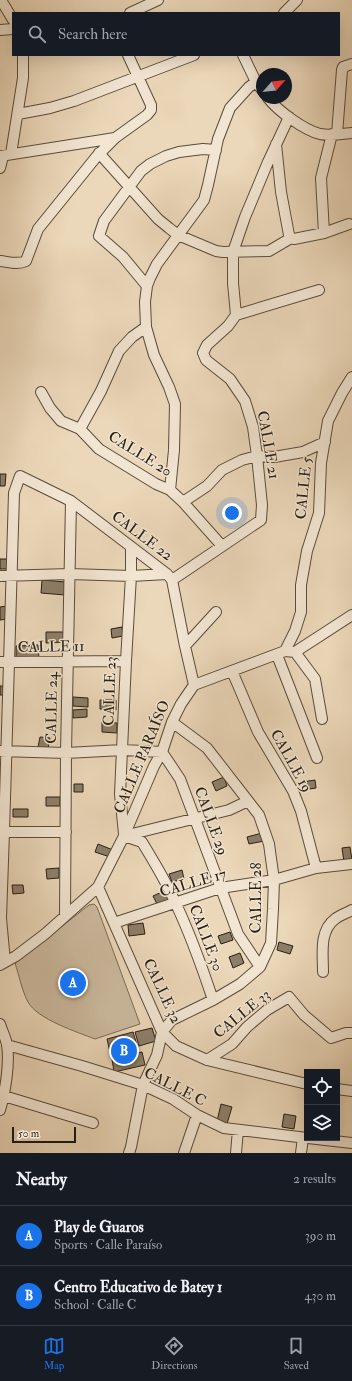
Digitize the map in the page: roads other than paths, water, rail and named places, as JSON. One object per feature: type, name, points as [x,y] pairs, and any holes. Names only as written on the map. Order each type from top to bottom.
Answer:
[{"type":"street","points":[[1,0],[12,18]]},
{"type":"street","points":[[132,12],[158,0]]},
{"type":"street","points":[[285,12],[297,0]]},
{"type":"street","points":[[0,30],[12,29]]},
{"type":"street","points":[[0,168],[18,114],[23,78],[23,56]]},
{"type":"street","points":[[0,261],[21,264],[26,261],[38,229],[99,153],[115,138],[147,115],[151,110],[151,105],[128,56]]},
{"type":"street","points":[[18,114],[50,108],[74,101],[191,56]]},
{"type":"street","points":[[244,56],[256,80]]},
{"type":"street","points":[[324,233],[321,178],[334,134],[342,70],[344,66],[352,64]]},
{"type":"street","points":[[170,490],[174,450],[175,404],[154,355],[146,328],[145,302],[147,286],[157,264],[204,200],[218,139],[230,108],[249,87],[256,86]]},
{"type":"street","points":[[275,104],[289,117],[309,130],[321,134],[352,133]]},
{"type":"street","points":[[289,117],[245,217],[233,252],[233,283],[236,315],[319,290]]},
{"type":"street","points":[[5,155],[115,138]]},
{"type":"street","points":[[276,144],[281,192],[289,235],[291,238]]},
{"type":"street","points":[[147,286],[123,257],[99,236],[104,221],[141,171],[150,164],[166,156],[180,152],[203,149],[216,150]]},
{"type":"street","points":[[99,153],[158,220],[178,235],[216,251],[269,251],[291,238],[294,239],[324,233],[349,224]]},
{"type":"street","name":"CALLE 21","points":[[170,577],[222,546],[261,520],[262,505],[258,456],[253,427],[245,401],[230,379],[206,360],[203,353],[208,345],[228,326],[236,315]]},
{"type":"street","points":[[80,429],[101,392],[119,351],[132,337],[146,328]]},
{"type":"street","name":"CALLE 5","points":[[286,653],[301,612],[301,585],[307,551],[319,513],[321,463],[328,421],[352,377]]},
{"type":"street","name":"CALLE 20","points":[[41,392],[50,408],[61,421],[80,429],[99,449],[156,484],[170,490],[183,502],[222,546]]},
{"type":"street","points":[[183,502],[207,486],[222,470],[242,460],[258,456],[274,457],[303,452],[325,442]]},
{"type":"street","name":"CALLE 22","points":[[11,576],[14,493],[20,476],[71,501],[170,577],[184,646],[194,685]]},
{"type":"street","name":"CALLE 24","points":[[65,916],[66,753],[71,501]]},
{"type":"street","name":"CALLE 23","points":[[124,836],[120,794],[131,576],[131,547]]},
{"type":"street","points":[[0,576],[70,574],[170,577]]},
{"type":"street","points":[[2,963],[1,918],[5,662],[11,576]]},
{"type":"street","points":[[184,646],[216,612]]},
{"type":"street","points":[[194,685],[286,653],[352,615]]},
{"type":"street","points":[[286,653],[314,679],[322,719]]},
{"type":"street","points":[[286,653],[317,758]]},
{"type":"street","name":"CALLE 11","points":[[5,662],[126,661]]},
{"type":"street","name":"CALLE 19","points":[[232,671],[258,732],[293,791],[303,817],[316,868]]},
{"type":"street","name":"CALLE PARAÍSO","points":[[2,963],[16,956],[45,934],[98,887],[124,836],[154,766],[162,752],[172,722],[181,704],[194,685]]},
{"type":"street","name":"CALLE 28","points":[[162,1032],[172,1020],[213,1000],[240,984],[260,967],[271,943],[274,880],[269,844],[258,816],[207,748],[172,722]]},
{"type":"street","points":[[3,751],[66,753],[123,750],[162,752]]},
{"type":"street","name":"CALLE 29","points":[[162,752],[180,779],[238,934],[260,967]]},
{"type":"street","points":[[124,836],[229,810],[248,801]]},
{"type":"street","points":[[2,832],[66,832]]},
{"type":"street","name":"CALLE 30","points":[[124,836],[142,842],[176,902],[197,954],[213,1000]]},
{"type":"street","name":"CALLE 17","points":[[114,923],[220,888],[274,880],[316,868],[352,864]]},
{"type":"street","name":"CALLE 32","points":[[98,887],[162,1032],[176,1046],[207,1060],[304,1083]]},
{"type":"street","points":[[323,972],[323,940],[328,926],[336,918],[352,910]]},
{"type":"street","name":"CALLE 33","points":[[207,1060],[232,1044],[267,1010],[289,997],[304,1015],[331,1038],[352,1033]]},
{"type":"street","points":[[0,1024],[7,1045],[7,1072],[4,1096],[0,1110]]},
{"type":"street","points":[[129,1153],[143,1085],[157,1056],[162,1032]]},
{"type":"street","name":"CALLE C","points":[[7,1045],[143,1085],[173,1099],[197,1115],[224,1128],[304,1138]]},
{"type":"street","points":[[340,1089],[352,1091]]},
{"type":"street","points":[[4,1096],[92,1123]]},
{"type":"street","points":[[184,1153],[197,1115]]},
{"type":"street","points":[[236,1153],[238,1130]]},
{"type":"street","points":[[301,1153],[305,1141]]},
{"type":"street","name":"CALLE C","points":[[334,1141],[352,1143]]},
{"type":"place","name":"Play de Guaros","points":[[73,983]]},
{"type":"place","name":"Centro Educativo de Batey 1","points":[[124,1051]]}]
